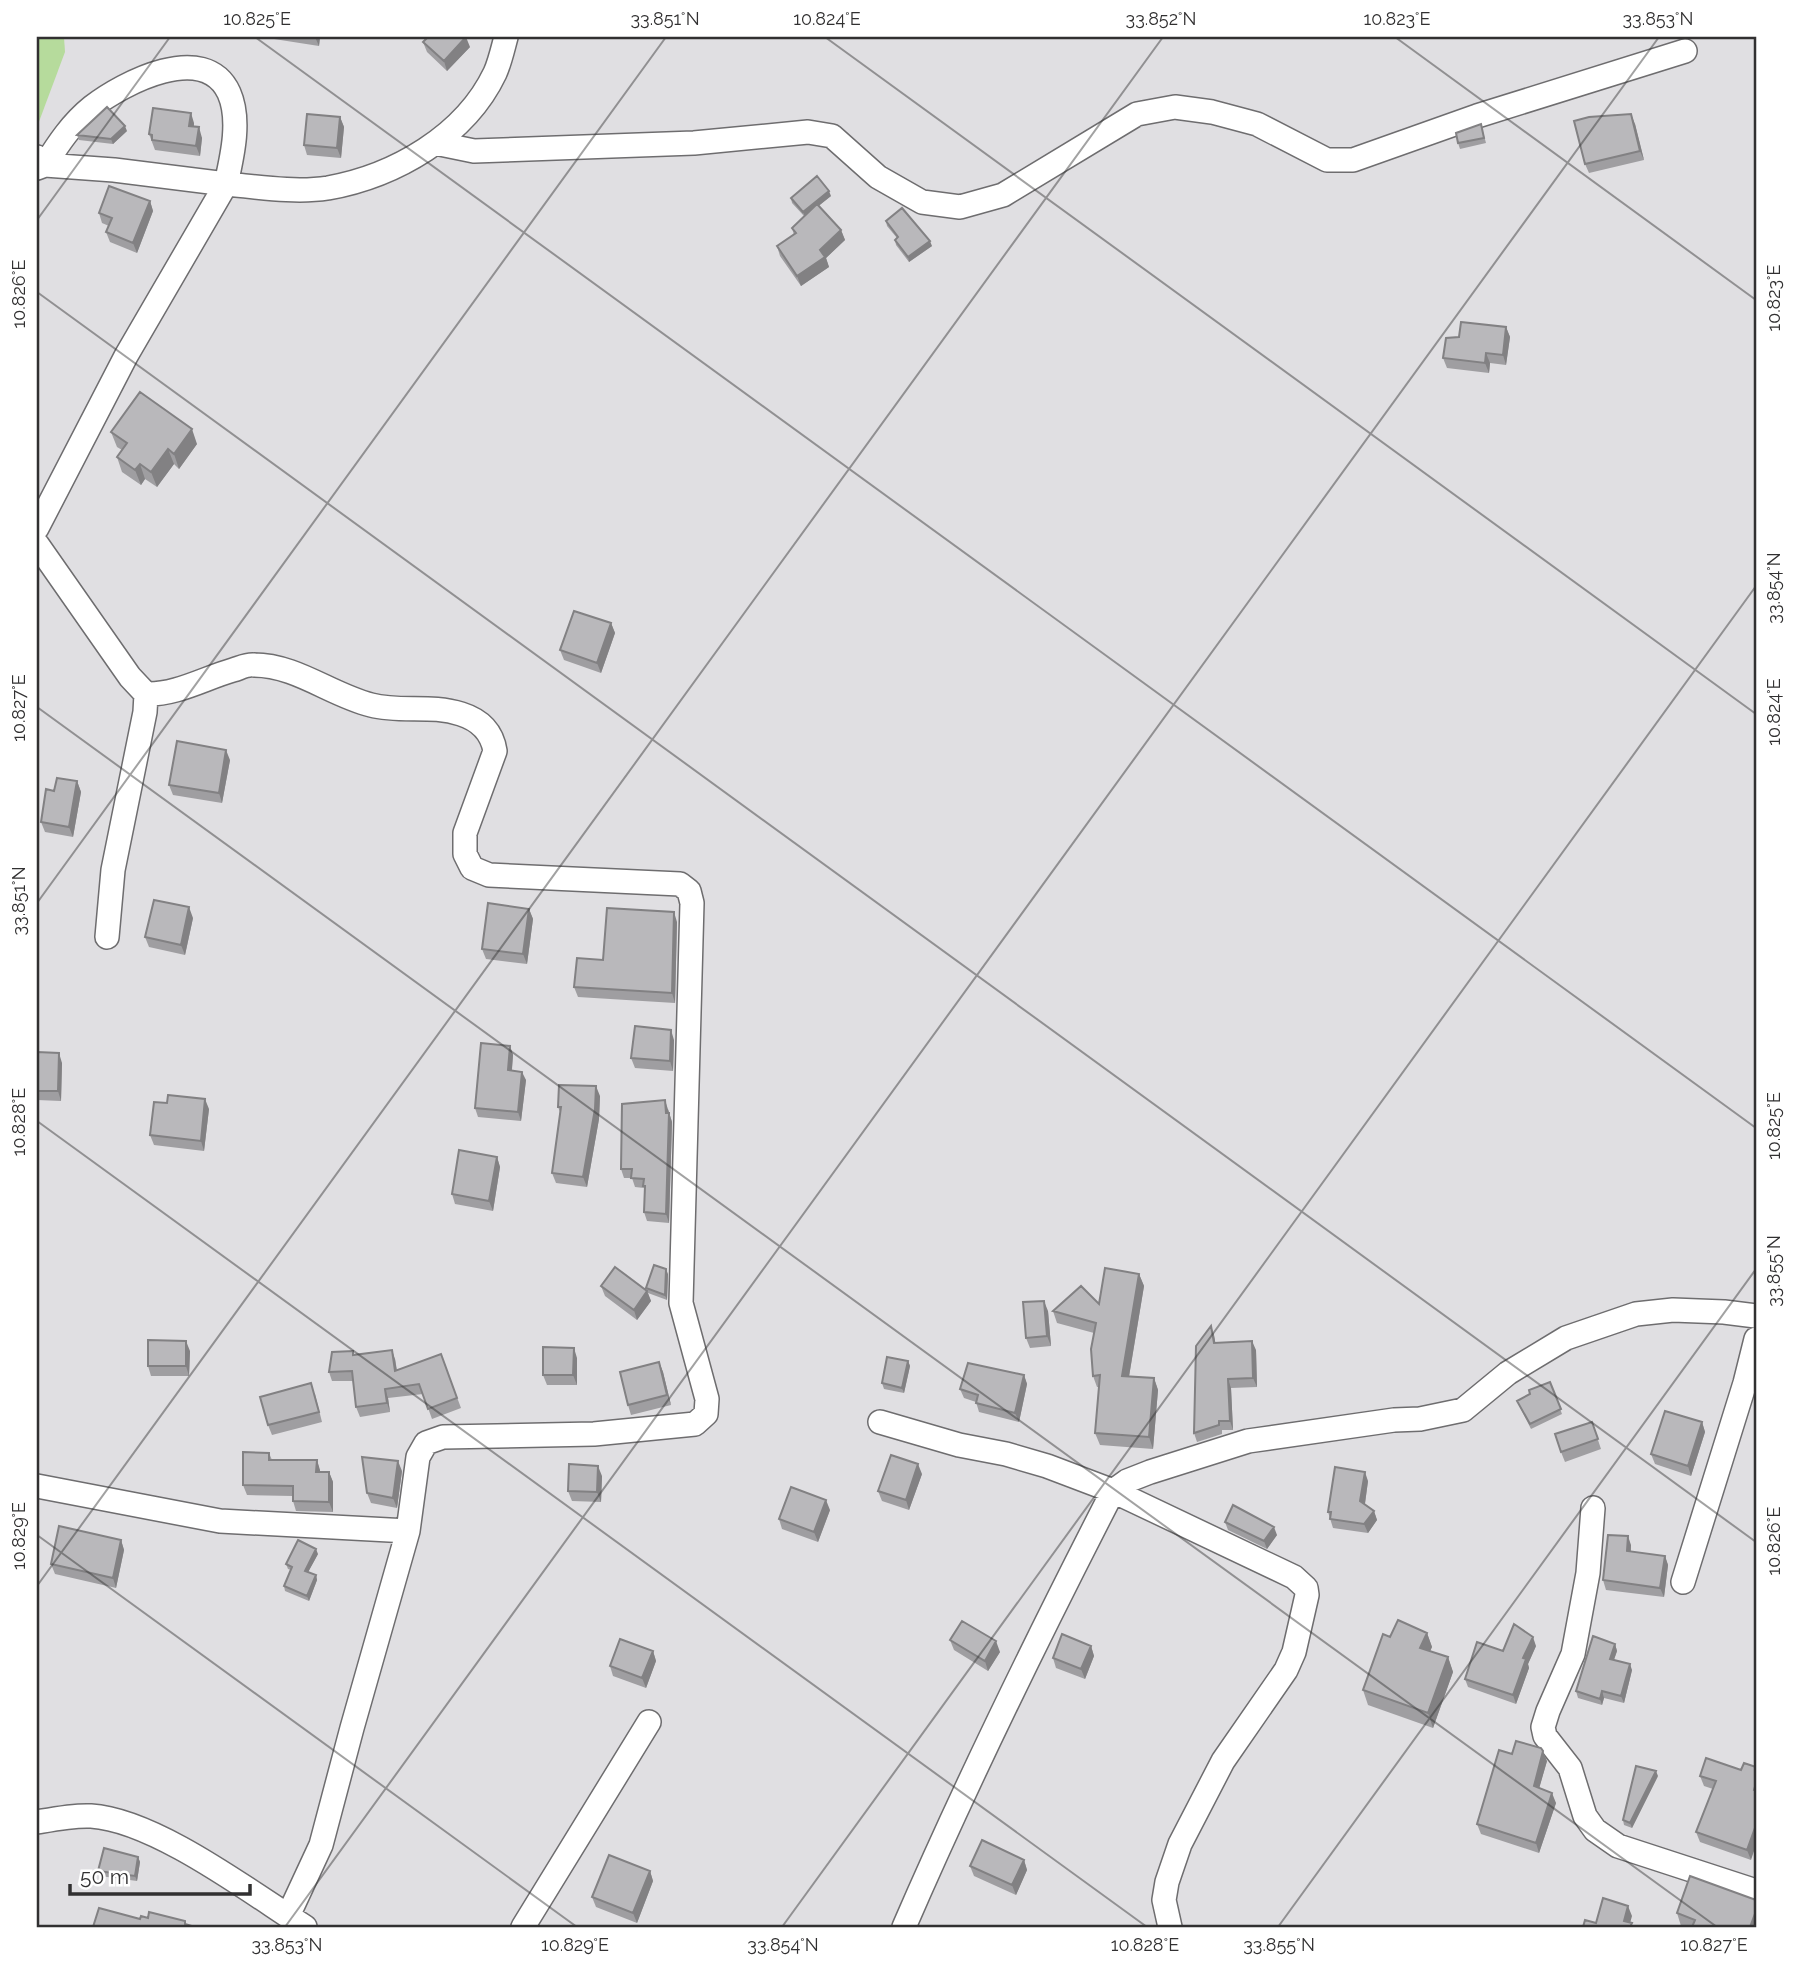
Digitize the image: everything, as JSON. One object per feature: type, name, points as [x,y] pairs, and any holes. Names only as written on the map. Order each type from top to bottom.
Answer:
[{"type":"street","points":[[39,163],[266,188],[326,188],[376,175],[409,160],[435,143],[479,100],[496,71],[506,37]]},
{"type":"street","points":[[435,143],[474,151],[694,144],[808,132],[832,136],[878,177],[922,202],[960,207],[1003,195],[1138,114],[1175,107],[1212,112],[1257,124],[1327,160],[1353,160],[1477,116],[1685,51]]},
{"type":"street","points":[[37,528],[127,356],[226,184],[232,159],[234,115],[229,93],[219,79],[206,70],[171,68],[138,79],[92,108],[39,163]]},
{"type":"street","points":[[37,544],[130,677],[146,694],[162,695],[251,664],[278,668],[370,705],[400,709],[426,707],[462,714],[481,724],[492,737],[495,751],[465,833],[465,854],[472,868],[489,875],[680,884],[689,891],[692,903],[681,1303],[707,1399],[706,1415],[695,1424],[594,1434],[443,1437],[426,1443],[418,1458],[408,1531],[321,1845],[296,1922],[181,1848],[148,1833],[119,1822],[91,1816],[37,1822]]},
{"type":"street","points":[[107,937],[113,870],[145,712],[146,694]]},
{"type":"street","points":[[904,1927],[955,1809],[1112,1491],[1127,1481],[1150,1472],[1248,1441],[1394,1420],[1420,1419],[1462,1410],[1519,1366],[1566,1338],[1636,1314],[1673,1310],[1724,1312],[1756,1317]]},
{"type":"street","points":[[1683,1582],[1756,1339]]},
{"type":"street","points":[[880,1422],[958,1446],[1006,1454],[1047,1466],[1112,1491],[1294,1577],[1306,1588],[1307,1595],[1294,1652],[1286,1670],[1223,1761],[1180,1844],[1164,1900],[1170,1927]]},
{"type":"street","points":[[37,1486],[220,1521],[408,1531]]},
{"type":"street","points":[[1593,1508],[1588,1573],[1573,1654],[1548,1711],[1543,1727],[1545,1736],[1570,1768],[1585,1816],[1595,1830],[1618,1846],[1756,1891]]},
{"type":"street","points":[[523,1927],[649,1722]]},
{"type":"green space","points":[[37,37],[64,37],[65,52],[37,127]]},
{"type":"building","points":[[428,37],[466,37],[444,61],[423,42]]},
{"type":"building","points":[[107,107],[125,126],[111,139],[77,135]]},
{"type":"building","points":[[153,108],[191,113],[189,126],[199,127],[196,146],[152,140],[152,135],[149,134]]},
{"type":"building","points":[[307,114],[340,117],[337,148],[304,145]]},
{"type":"building","points":[[1631,114],[1640,151],[1585,164],[1574,121],[1589,117]]},
{"type":"building","points":[[1481,124],[1484,138],[1458,143],[1456,133]]},
{"type":"building","points":[[817,176],[829,191],[803,212],[791,198]]},
{"type":"building","points":[[109,186],[150,201],[133,243],[106,232],[112,218],[99,213]]},
{"type":"building","points":[[817,204],[841,230],[820,250],[825,257],[797,276],[777,246],[796,233],[792,228]]},
{"type":"building","points":[[902,208],[930,241],[908,257],[895,240],[898,237],[886,221]]},
{"type":"building","points":[[1461,322],[1506,327],[1503,355],[1486,353],[1485,363],[1443,358],[1446,338],[1459,337]]},
{"type":"building","points":[[140,392],[192,429],[174,454],[168,449],[151,472],[140,464],[135,470],[117,457],[127,443],[111,432]]},
{"type":"building","points":[[574,611],[611,623],[597,663],[560,650]]},
{"type":"building","points":[[177,741],[226,750],[219,793],[169,785]]},
{"type":"building","points":[[57,778],[77,781],[69,827],[41,822],[46,789],[54,791]]},
{"type":"building","points":[[154,900],[189,907],[181,945],[145,937]]},
{"type":"building","points":[[488,903],[529,909],[523,954],[482,949]]},
{"type":"building","points":[[607,908],[674,912],[672,993],[574,987],[577,958],[603,960]]},
{"type":"building","points":[[635,1026],[671,1030],[670,1061],[631,1058]]},
{"type":"building","points":[[481,1043],[510,1046],[508,1070],[522,1072],[518,1112],[475,1108]]},
{"type":"building","points":[[37,1052],[59,1053],[58,1091],[37,1091]]},
{"type":"building","points":[[559,1085],[596,1086],[595,1109],[583,1177],[552,1173],[561,1107],[558,1107]]},
{"type":"building","points":[[168,1095],[205,1099],[201,1141],[150,1135],[154,1102],[167,1103]]},
{"type":"building","points":[[665,1100],[666,1113],[669,1113],[666,1214],[644,1212],[644,1179],[631,1178],[632,1169],[621,1169],[622,1104]]},
{"type":"building","points":[[459,1150],[497,1157],[489,1201],[452,1194]]},
{"type":"building","points":[[654,1265],[666,1269],[665,1295],[646,1288]]},
{"type":"building","points":[[615,1267],[647,1291],[634,1310],[601,1286]]},
{"type":"building","points":[[1105,1268],[1139,1274],[1122,1376],[1154,1378],[1149,1437],[1095,1433],[1100,1375],[1093,1376],[1091,1349],[1096,1323],[1053,1311],[1081,1286],[1099,1304]]},
{"type":"building","points":[[1044,1301],[1047,1336],[1026,1338],[1023,1302]]},
{"type":"building","points":[[1211,1326],[1214,1343],[1252,1341],[1253,1378],[1228,1379],[1230,1421],[1219,1421],[1219,1425],[1194,1433],[1196,1346]]},
{"type":"building","points":[[148,1340],[186,1341],[186,1366],[148,1366]]},
{"type":"building","points":[[543,1347],[574,1348],[573,1375],[543,1375]]},
{"type":"building","points":[[392,1350],[395,1371],[441,1354],[457,1398],[428,1409],[419,1384],[385,1389],[387,1403],[356,1407],[352,1371],[329,1372],[332,1352],[353,1351],[353,1355]]},
{"type":"building","points":[[887,1357],[908,1361],[902,1388],[882,1383]]},
{"type":"building","points":[[659,1362],[667,1395],[628,1405],[620,1372]]},
{"type":"building","points":[[968,1363],[1024,1375],[1015,1413],[976,1403],[978,1395],[960,1389]]},
{"type":"building","points":[[1550,1382],[1561,1409],[1530,1424],[1517,1401],[1530,1394],[1529,1390]]},
{"type":"building","points":[[311,1383],[319,1412],[268,1425],[260,1397]]},
{"type":"building","points":[[1665,1411],[1702,1422],[1688,1466],[1651,1454]]},
{"type":"building","points":[[1592,1422],[1598,1439],[1561,1452],[1555,1434]]},
{"type":"building","points":[[243,1452],[269,1453],[269,1460],[317,1460],[316,1472],[329,1472],[329,1502],[293,1501],[293,1486],[243,1485]]},
{"type":"building","points":[[891,1455],[918,1464],[906,1500],[878,1491]]},
{"type":"building","points":[[362,1457],[398,1461],[393,1498],[367,1493]]},
{"type":"building","points":[[569,1464],[598,1466],[597,1492],[568,1491]]},
{"type":"building","points":[[1335,1467],[1365,1472],[1360,1501],[1374,1511],[1364,1524],[1330,1519],[1331,1512],[1328,1512]]},
{"type":"building","points":[[791,1487],[826,1500],[814,1532],[779,1519]]},
{"type":"building","points":[[1233,1505],[1274,1527],[1264,1541],[1225,1522]]},
{"type":"building","points":[[59,1526],[121,1540],[113,1578],[51,1564]]},
{"type":"building","points":[[1608,1535],[1628,1536],[1627,1551],[1665,1556],[1660,1588],[1603,1580]]},
{"type":"building","points":[[298,1540],[316,1549],[305,1571],[316,1575],[307,1596],[284,1586],[292,1567],[286,1564]]},
{"type":"building","points":[[1398,1620],[1427,1633],[1420,1648],[1448,1657],[1428,1713],[1363,1690],[1383,1634],[1390,1637]]},
{"type":"building","points":[[962,1621],[996,1641],[985,1661],[950,1640]]},
{"type":"building","points":[[1514,1624],[1533,1637],[1523,1658],[1526,1659],[1513,1695],[1465,1679],[1477,1642],[1503,1651]]},
{"type":"building","points":[[1062,1634],[1091,1646],[1081,1669],[1053,1658]]},
{"type":"building","points":[[1593,1636],[1615,1644],[1610,1659],[1630,1664],[1621,1696],[1602,1691],[1600,1699],[1576,1691]]},
{"type":"building","points":[[620,1639],[653,1651],[642,1678],[610,1666]]},
{"type":"building","points":[[1516,1741],[1541,1748],[1543,1751],[1534,1786],[1552,1793],[1536,1843],[1477,1824],[1499,1750],[1512,1754]]},
{"type":"building","points":[[1706,1758],[1741,1770],[1744,1763],[1756,1767],[1756,1825],[1747,1850],[1696,1832],[1716,1781],[1700,1776]]},
{"type":"building","points":[[1636,1766],[1656,1771],[1630,1823],[1623,1820]]},
{"type":"building","points":[[982,1840],[1024,1860],[1012,1885],[970,1866]]},
{"type":"building","points":[[104,1848],[138,1857],[135,1876],[98,1871]]},
{"type":"building","points":[[609,1855],[650,1871],[633,1913],[592,1897]]},
{"type":"building","points":[[1690,1876],[1756,1900],[1756,1911],[1750,1927],[1692,1927],[1695,1920],[1677,1913]]},
{"type":"building","points":[[1603,1898],[1628,1906],[1624,1921],[1632,1923],[1630,1927],[1583,1927],[1585,1920],[1596,1923]]},
{"type":"building","points":[[99,1908],[140,1919],[141,1916],[148,1918],[149,1912],[185,1921],[185,1924],[195,1927],[93,1927]]}]
